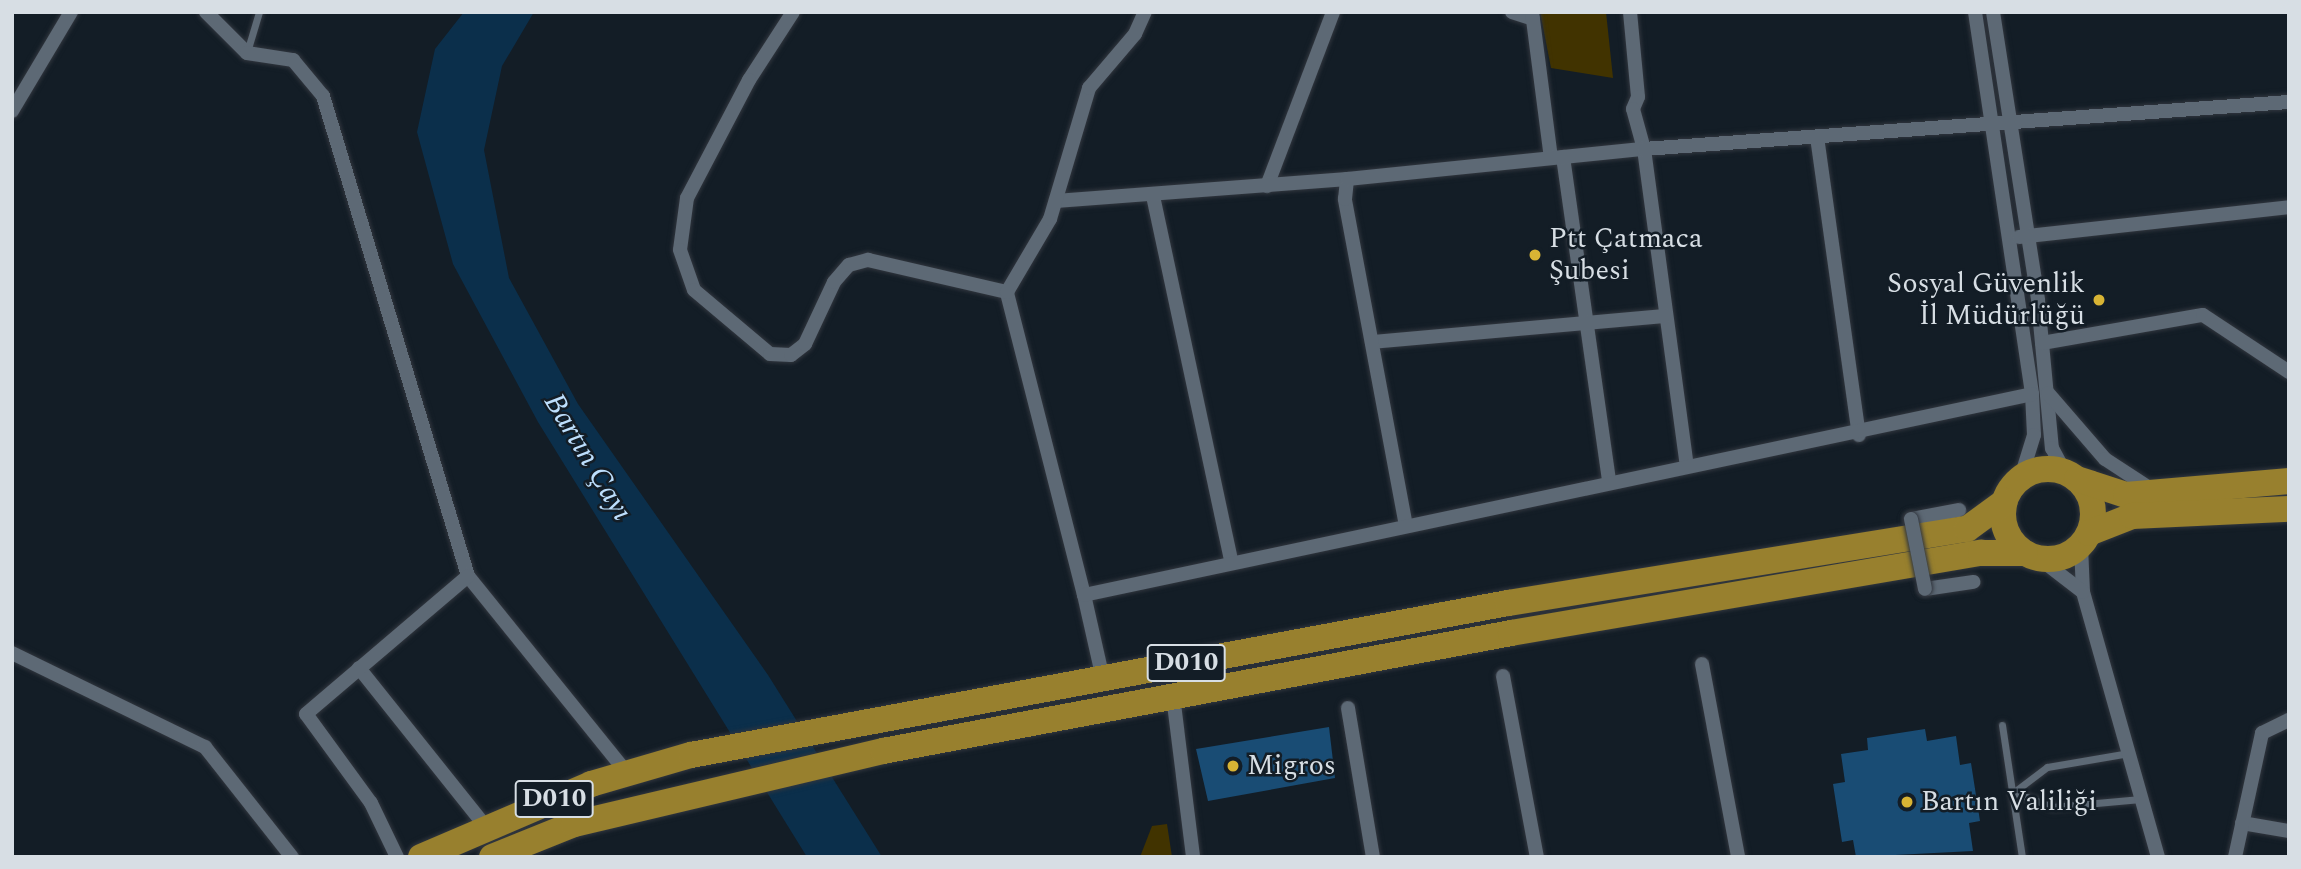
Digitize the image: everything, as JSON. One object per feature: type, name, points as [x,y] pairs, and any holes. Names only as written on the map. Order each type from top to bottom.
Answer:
[{"type":"highway","points":[[2071,475],[2093,504],[2085,539]]},
{"type":"highway","points":[[2289,481],[2126,495],[2071,475],[2021,477],[2004,502],[2006,531],[2032,556],[2069,555],[2085,539],[2132,516],[2289,509]]},
{"type":"highway","name":"D010","points":[[421,857],[486,827],[627,774],[691,755],[863,720],[1103,679],[1508,603],[1967,530],[2004,502]]},
{"type":"highway","name":"D010","points":[[492,857],[573,824],[883,751],[1511,633],[1981,553],[2032,556]]},
{"type":"street","points":[[12,111],[71,12]]},
{"type":"street","points":[[206,12],[247,53],[293,60],[330,110],[468,576],[627,774]]},
{"type":"street","points":[[793,12],[748,80],[687,198],[680,250],[694,290],[760,347],[791,355],[805,344],[834,282],[849,265],[868,260],[1007,292]]},
{"type":"street","points":[[1103,679],[1007,292],[1056,201],[1089,88],[1135,34],[1145,12]]},
{"type":"street","points":[[1267,186],[1333,12]]},
{"type":"street","points":[[1512,12],[1532,16],[1586,319],[1609,482]]},
{"type":"street","points":[[1630,12],[1638,97],[1633,109],[1644,149],[1687,466]]},
{"type":"street","points":[[1975,12],[2032,394],[2034,435],[2021,477]]},
{"type":"street","points":[[1993,12],[2028,237],[2048,393],[2052,448],[2071,475]]},
{"type":"street","points":[[1056,201],[1267,186],[1644,149],[2010,125],[2289,102]]},
{"type":"street","points":[[1817,137],[1858,435]]},
{"type":"street","points":[[1347,178],[1372,342],[1406,526]]},
{"type":"street","points":[[1153,196],[1232,563]]},
{"type":"street","points":[[2009,238],[2289,207]]},
{"type":"street","points":[[2042,343],[2203,315],[2289,372]]},
{"type":"street","points":[[1372,342],[1586,319],[1666,316]]},
{"type":"street","points":[[2048,393],[2105,459],[2158,492]]},
{"type":"street","points":[[1084,594],[1609,482],[1858,435],[2032,394]]},
{"type":"street","points":[[1959,510],[1911,519],[1925,589],[1973,582]]},
{"type":"street","points":[[2085,539],[2083,592],[2158,857]]},
{"type":"street","points":[[2032,556],[2083,592]]},
{"type":"street","points":[[397,857],[371,803],[306,714],[468,576]]},
{"type":"street","points":[[12,653],[205,747],[292,857]]},
{"type":"street","points":[[1702,664],[1738,857]]},
{"type":"street","points":[[359,668],[486,827]]},
{"type":"street","points":[[1503,676],[1537,857]]},
{"type":"street","points":[[1173,696],[1193,857]]},
{"type":"street","points":[[1348,708],[1373,857]]},
{"type":"street","points":[[2235,857],[2262,733],[2289,720]]},
{"type":"street","points":[[2242,823],[2289,831]]},
{"type":"lane","points":[[247,53],[259,12]]},
{"type":"lane","points":[[2002,724],[2022,857]]},
{"type":"lane","points":[[2014,792],[2048,767],[2130,753]]},
{"type":"lane","points":[[2014,792],[2052,807],[2141,800]]},
{"type":"shaded area","points":[[1540,12],[1606,12],[1613,78],[1551,68]]},
{"type":"shaded area","points":[[1167,824],[1172,857],[1140,857],[1152,826]]},
{"type":"water","name":"Bartın Çayı","points":[[464,12],[534,12],[502,66],[484,150],[509,278],[578,404],[768,675],[882,857],[807,857],[538,422],[453,264],[417,132],[435,49]]},
{"type":"building","points":[[1329,727],[1335,778],[1208,801],[1196,749]]},
{"type":"building","name":"Bartın Valiliği","points":[[1925,729],[1927,741],[1956,736],[1960,765],[1971,763],[1980,821],[1969,823],[1973,851],[1856,857],[1853,840],[1842,842],[1833,784],[1845,782],[1841,754],[1868,750],[1867,738]]},
{"type":"place","name":"Ptt Çatmaca Şubesi","points":[[1535,255]]},
{"type":"place","name":"Sosyal Güvenlik İl Müdürlüğü","points":[[2099,300]]},
{"type":"place","name":"Migros","points":[[1233,766]]},
{"type":"place","name":"Bartın Valiliği","points":[[1907,802]]}]
